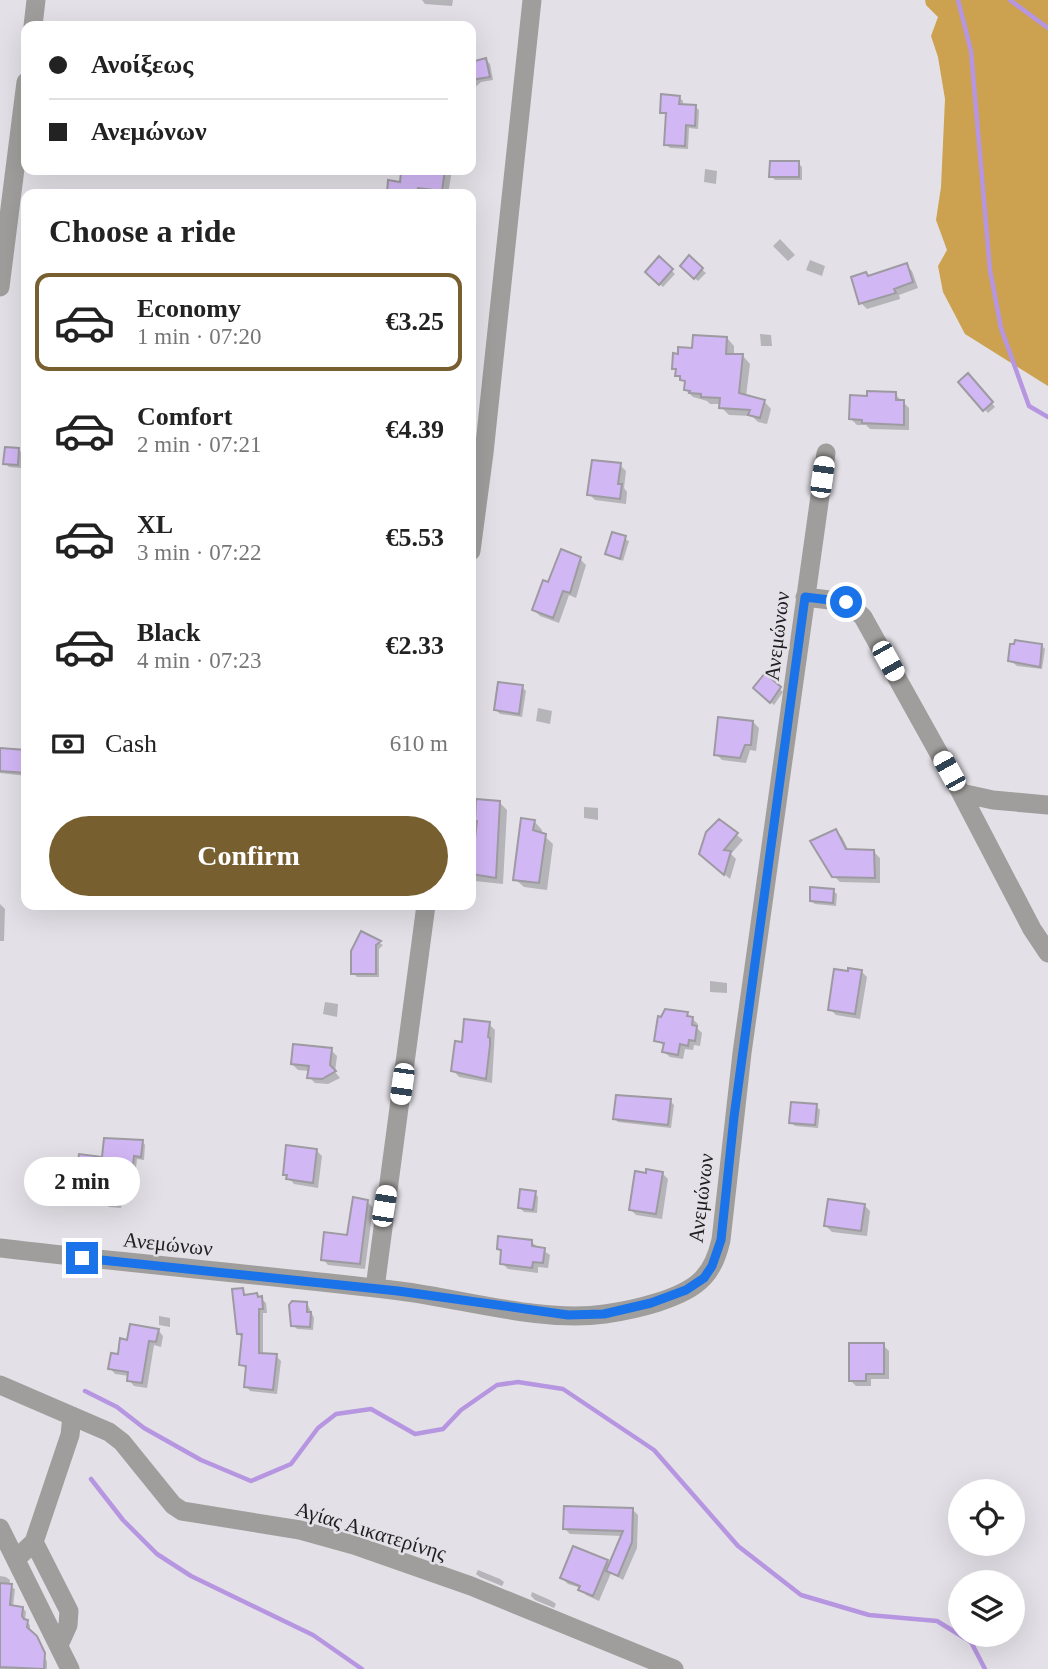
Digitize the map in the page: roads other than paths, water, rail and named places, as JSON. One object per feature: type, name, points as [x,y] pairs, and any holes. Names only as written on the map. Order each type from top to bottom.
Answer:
[{"type":"street","points":[[34,21],[36,0]]},
{"type":"street","points":[[476,511],[532,0]]},
{"type":"street","points":[[0,287],[21,121]]},
{"type":"street","name":"Ανεμώνων","points":[[0,1248],[374,1289],[534,1312],[579,1315],[604,1314],[666,1298],[694,1286],[708,1272],[721,1240],[736,1105],[826,453]]},
{"type":"street","points":[[805,597],[846,602],[859,611],[961,793],[1032,929],[1048,953]]},
{"type":"street","points":[[961,793],[993,800],[1048,805]]},
{"type":"street","points":[[374,1289],[425,910]]},
{"type":"street","name":"Αγίας Αικατερίνης","points":[[0,1385],[109,1432],[122,1442],[173,1504],[182,1511],[300,1530],[354,1545],[471,1586],[674,1669]]},
{"type":"street","points":[[16,1559],[34,1542],[70,1435],[72,1416]]},
{"type":"street","points":[[0,1528],[70,1669]]},
{"type":"street","points":[[34,1542],[69,1611],[68,1625],[59,1645]]},
{"type":"waterway","points":[[958,0],[971,51],[990,270],[1001,328],[1029,406],[1048,417]]},
{"type":"waterway","points":[[1010,0],[1048,28]]},
{"type":"waterway","points":[[85,1391],[117,1407],[144,1428],[201,1460],[251,1481],[291,1464],[318,1428],[336,1414],[371,1409],[415,1434],[443,1429],[461,1410],[497,1385],[518,1382],[563,1389],[654,1450],[738,1546],[801,1595],[869,1615],[937,1621],[971,1642],[985,1669]]},
{"type":"waterway","points":[[91,1479],[123,1520],[157,1554],[191,1576],[313,1635],[362,1669]]}]
